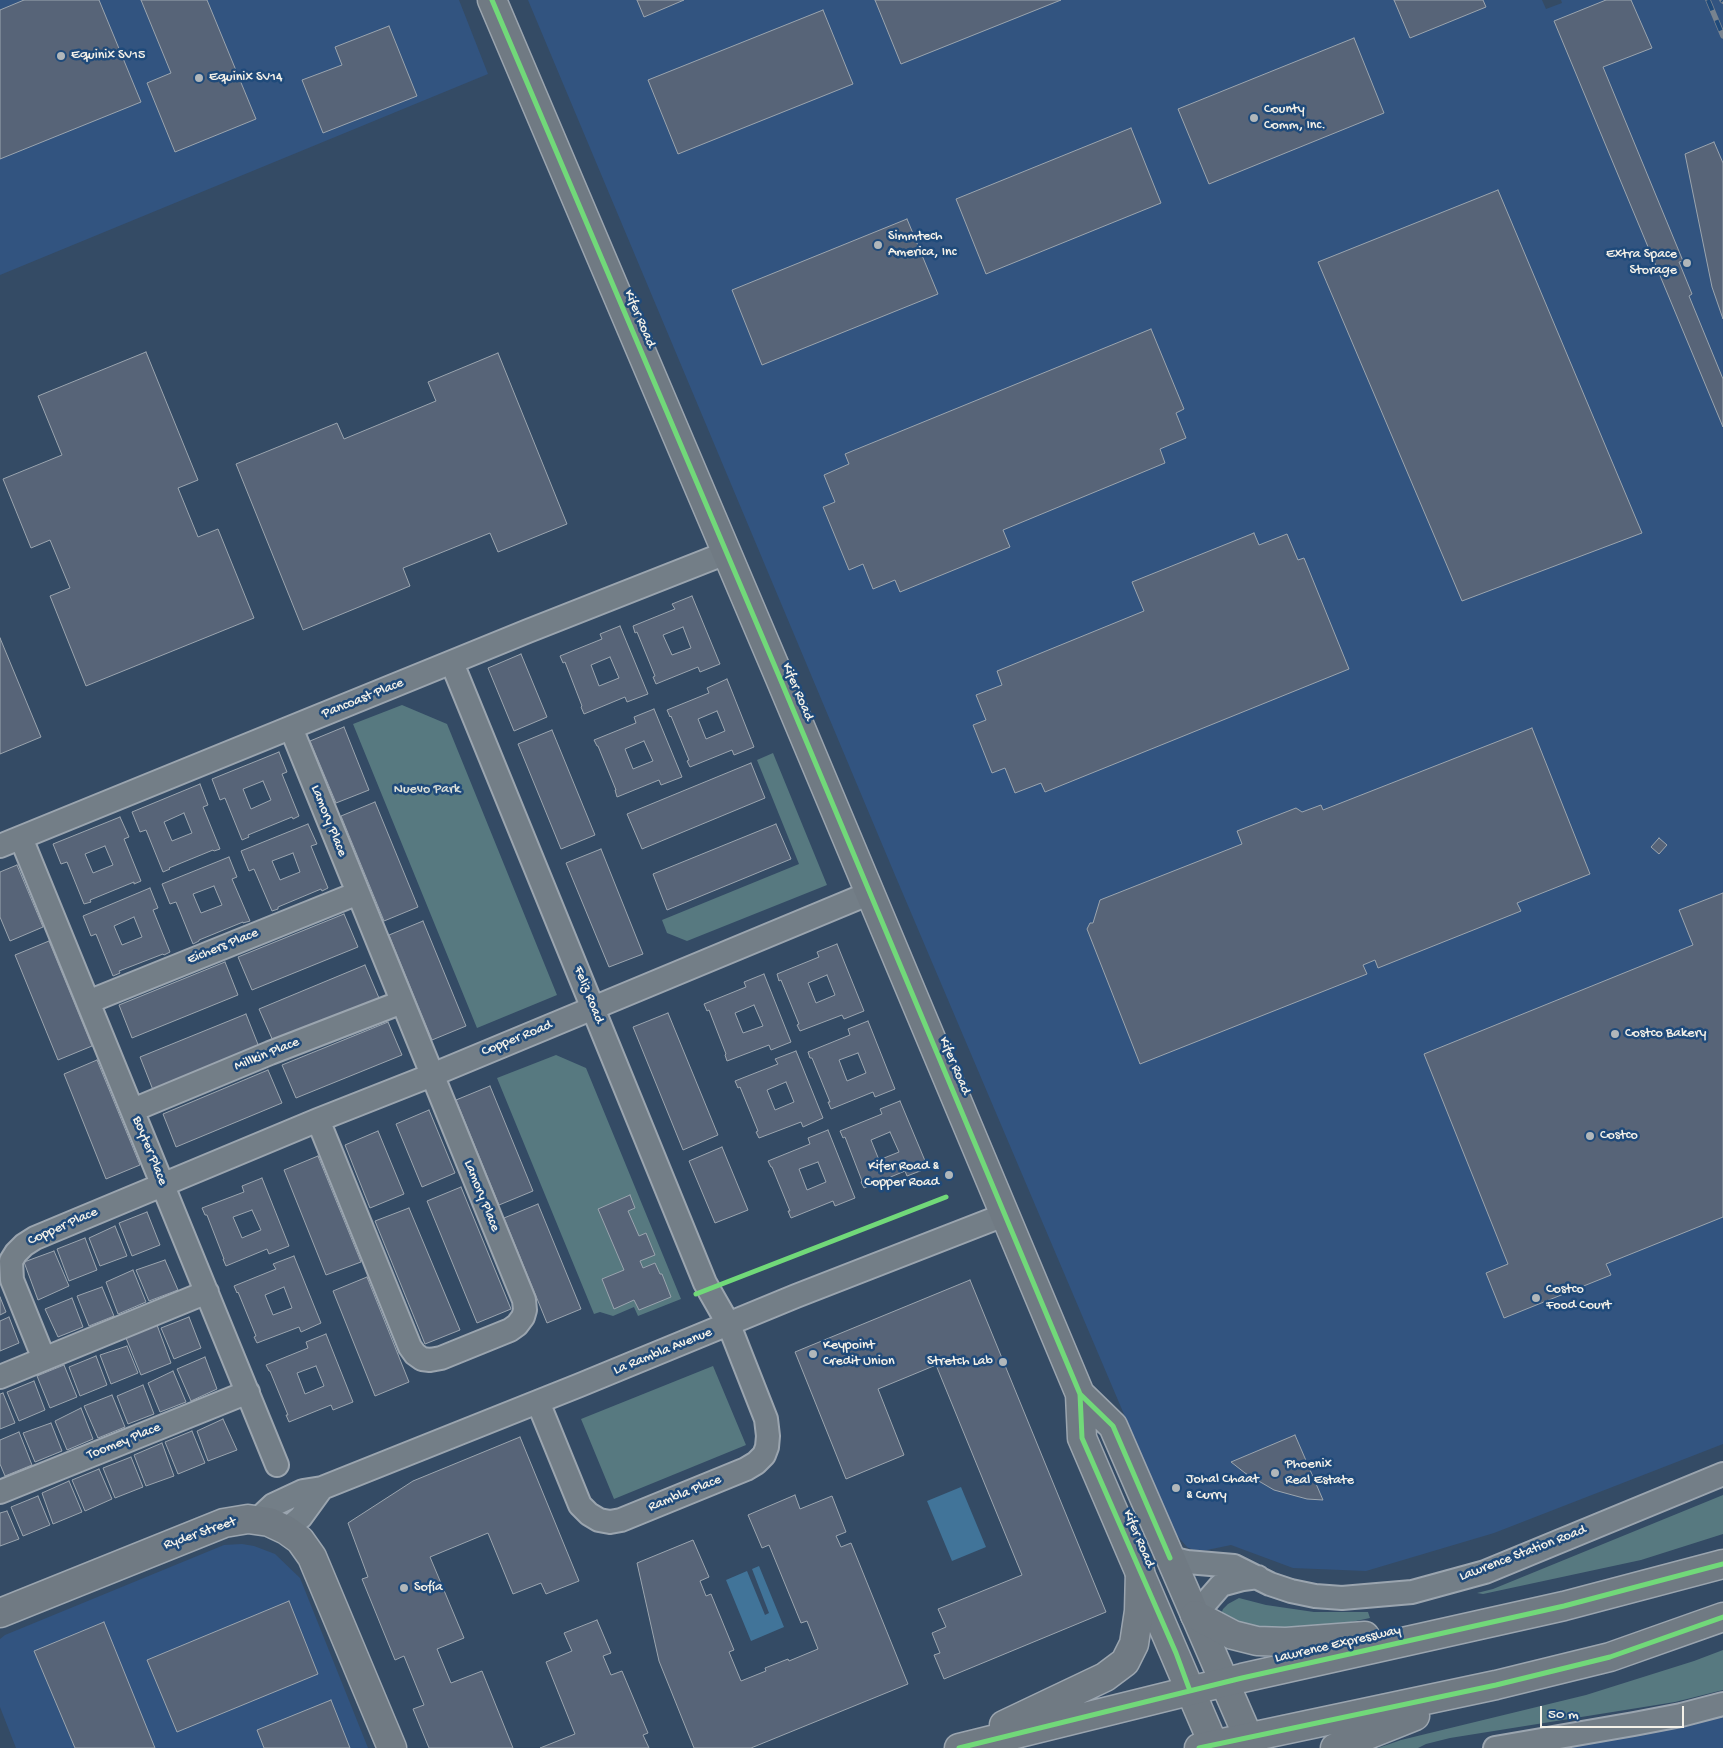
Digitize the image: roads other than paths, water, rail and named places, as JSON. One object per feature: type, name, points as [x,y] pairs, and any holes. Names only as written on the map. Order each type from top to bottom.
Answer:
[{"type":"main road","name":"Kifer Road","points":[[492,0],[1080,1394],[1082,1438],[1190,1691],[1209,1747]]},
{"type":"main road","name":"Kifer Road","points":[[1080,1394],[1113,1426],[1251,1743]]},
{"type":"main road","name":"Ryder Street","points":[[0,1613],[211,1527],[236,1520],[269,1522],[286,1530],[306,1547],[318,1570],[392,1748]]},
{"type":"main road","name":"Lawrence Expressway","points":[[959,1748],[1224,1682],[1564,1606],[1723,1564]]},
{"type":"main road","points":[[954,1748],[1105,1677],[1125,1662],[1134,1644],[1139,1611],[1140,1571]]},
{"type":"main road","points":[[1195,1615],[1233,1635],[1257,1641],[1286,1642],[1451,1630]]},
{"type":"main road","points":[[1209,1747],[1251,1743],[1610,1657],[1723,1617]]},
{"type":"main road","points":[[1335,1748],[1496,1684]]},
{"type":"street","name":"Pancoast Place","points":[[0,846],[528,631],[726,553]]},
{"type":"street","name":"Feliz Road","points":[[452,663],[705,1283],[728,1325]]},
{"type":"street","name":"Lamory Place","points":[[291,728],[524,1300],[525,1310],[523,1317],[517,1325],[510,1330],[441,1358],[422,1359],[415,1354],[410,1346],[318,1120]]},
{"type":"street","name":"Boyter Place","points":[[21,838],[277,1465]]},
{"type":"street","name":"Eichers Place","points":[[88,1002],[358,893]]},
{"type":"street","name":"Copper Road","points":[[163,1184],[432,1075],[870,893]]},
{"type":"street","name":"Millkin Place","points":[[133,1110],[270,1053],[402,1002]]},
{"type":"street","name":"Copper Place","points":[[44,1359],[12,1280],[11,1261],[16,1253],[35,1238],[163,1184]]},
{"type":"street","name":"La Rambla Avenue","points":[[257,1520],[273,1505],[303,1491],[322,1488],[728,1325],[805,1292],[1004,1215]]},
{"type":"street","points":[[0,1377],[207,1292]]},
{"type":"street","name":"Rambla Place","points":[[538,1402],[580,1505],[599,1520],[610,1522],[639,1513],[746,1469],[756,1463],[764,1454],[768,1436],[766,1419],[728,1325]]},
{"type":"street","name":"Toomey Place","points":[[0,1492],[248,1392]]},
{"type":"street","name":"Lawrence Station Road","points":[[1170,1558],[1187,1562],[1234,1566],[1270,1584],[1315,1596],[1342,1598],[1412,1592],[1485,1572],[1723,1474]]},
{"type":"street","points":[[286,1530],[301,1517],[322,1488]]},
{"type":"street","points":[[1195,1615],[1221,1585],[1243,1578],[1258,1577]]},
{"type":"street","points":[[1495,1748],[1662,1719],[1723,1704]]},
{"type":"railway","points":[[1708,0],[1723,36]]},
{"type":"place","name":"Equinix SV15","points":[[61,56]]},
{"type":"place","name":"Equinix SV14","points":[[199,78]]},
{"type":"place","name":"County Comm, Inc.","points":[[1254,118]]},
{"type":"place","name":"Simmtech America, Inc","points":[[878,245]]},
{"type":"place","name":"Extra Space Storage","points":[[1687,263]]},
{"type":"place","name":"Costco Bakery","points":[[1615,1034]]},
{"type":"place","name":"Costco","points":[[1590,1136]]},
{"type":"place","name":"Kifer Road & Copper Road","points":[[949,1175]]},
{"type":"place","name":"Costco Food Court","points":[[1536,1298]]},
{"type":"place","name":"Keypoint Credit Union","points":[[813,1354]]},
{"type":"place","name":"Stretch Lab","points":[[1003,1362]]},
{"type":"place","name":"Phoenix Real Estate","points":[[1275,1473]]},
{"type":"place","name":"Johal Chaat & Curry","points":[[1176,1488]]},
{"type":"place","name":"Sofía","points":[[404,1588]]},
{"type":"park label","name":"Nuevo Park","points":[[427,790]]}]
